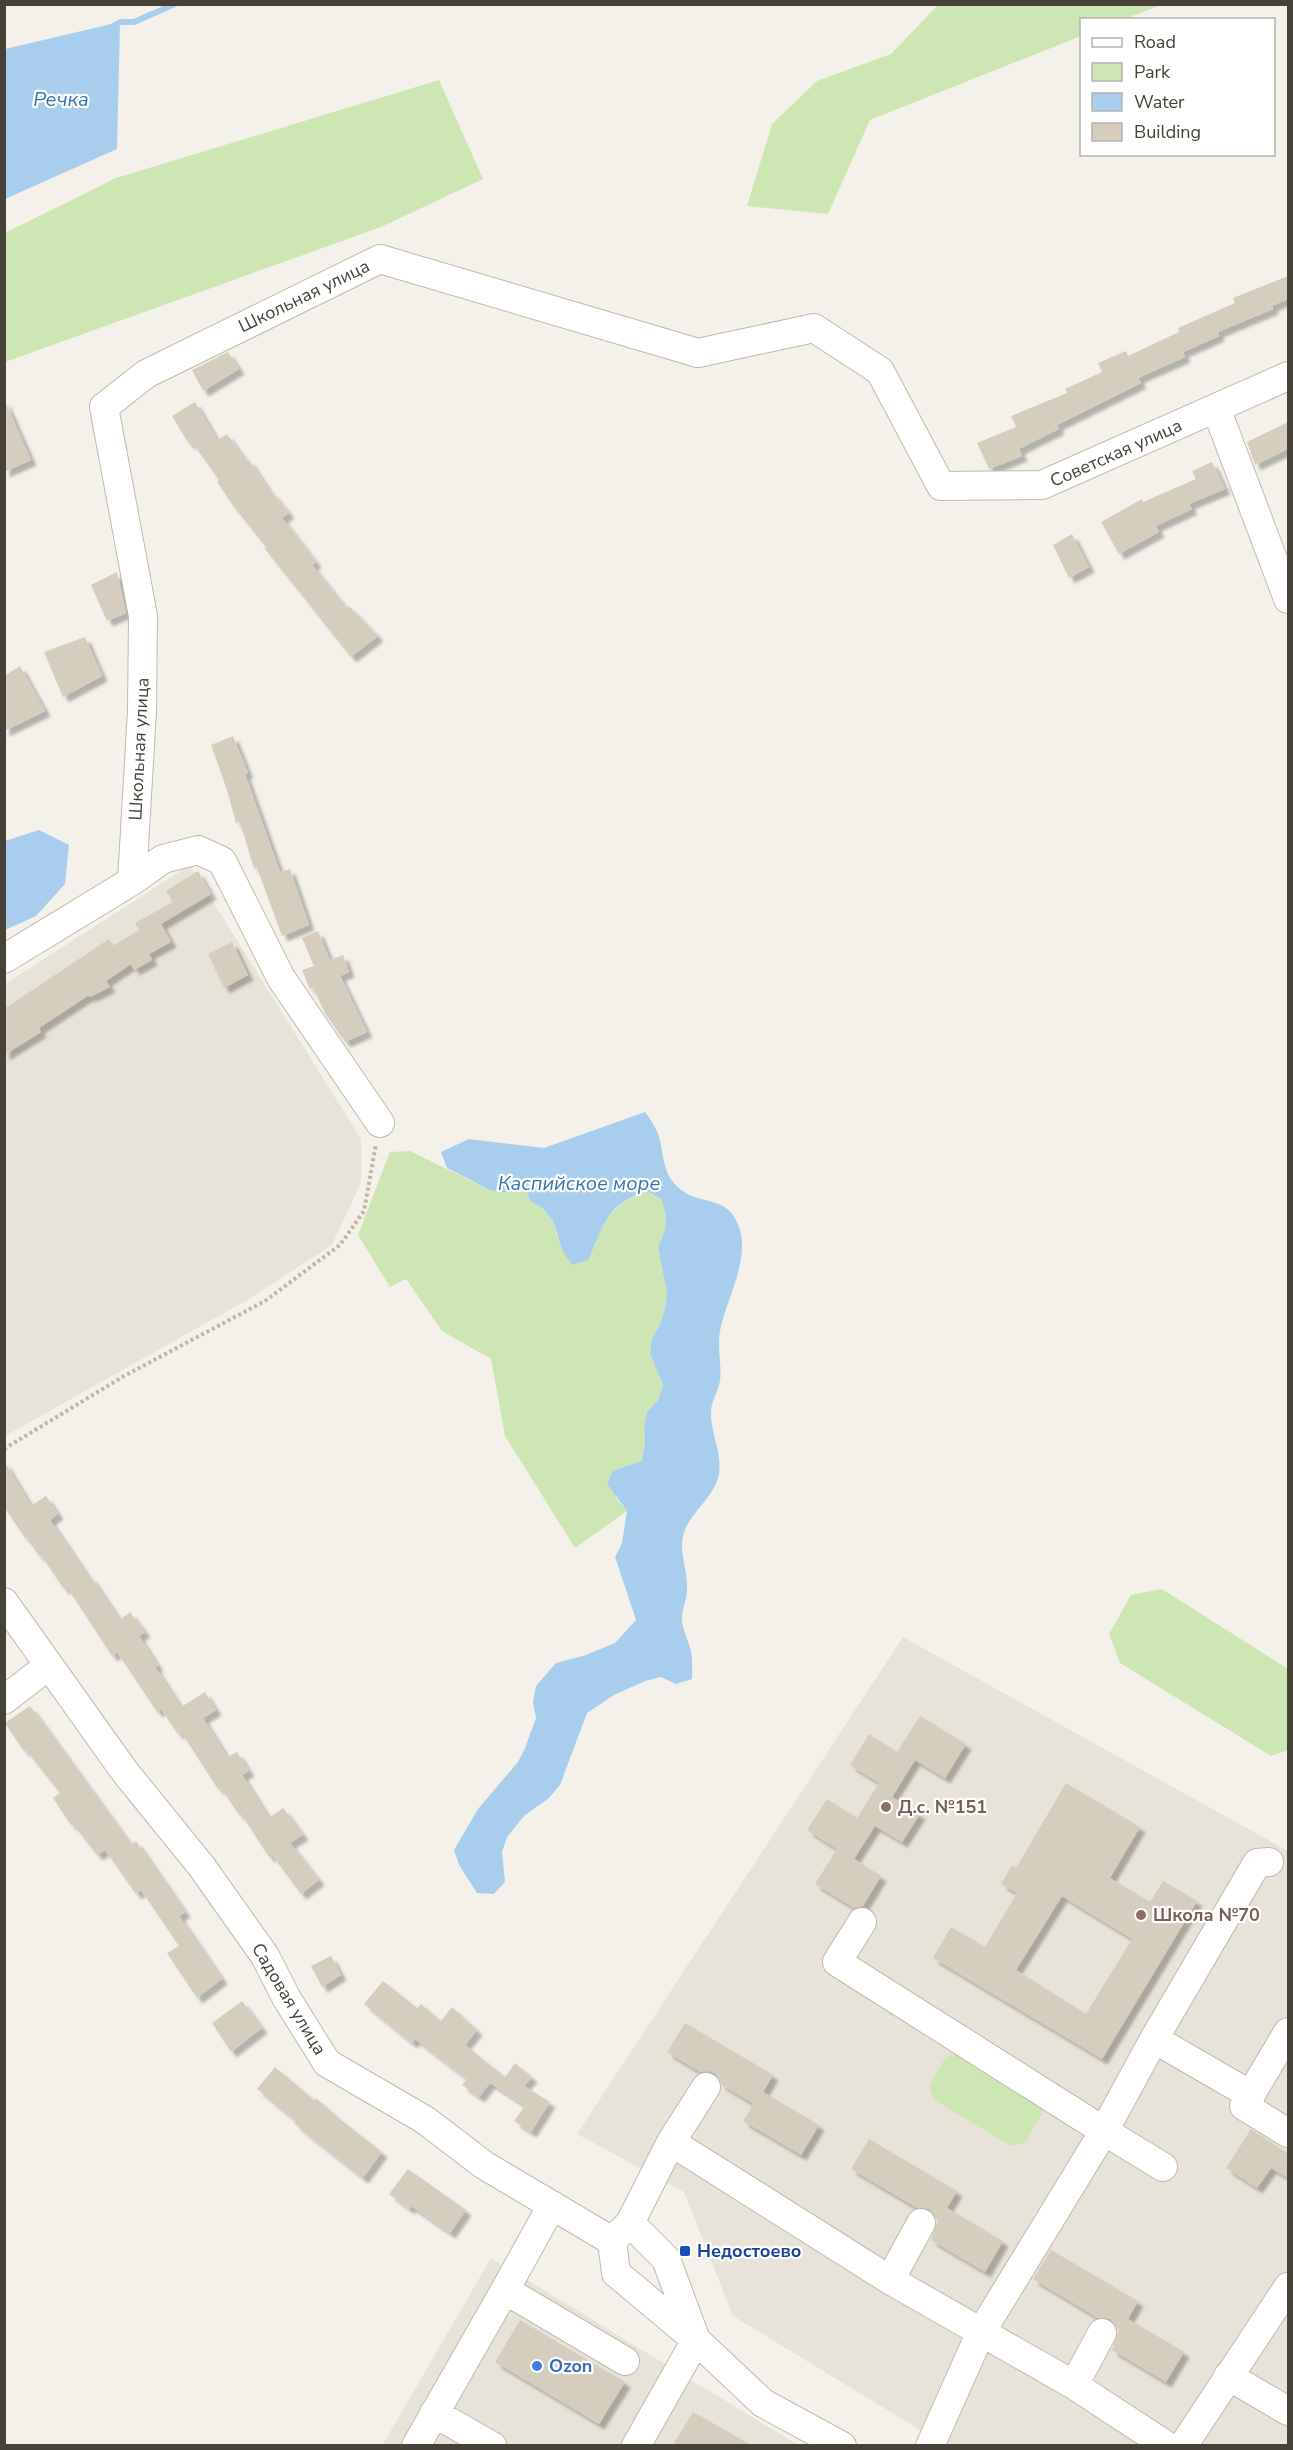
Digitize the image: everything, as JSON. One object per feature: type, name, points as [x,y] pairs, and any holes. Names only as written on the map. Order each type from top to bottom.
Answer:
[{"type":"street","name":"Школьная улица","points":[[132,881],[142,711],[143,616],[104,407],[146,374],[369,264],[380,259],[698,353],[814,328],[880,371],[941,486]]},
{"type":"street","name":"Советская улица","points":[[941,486],[1042,485],[1288,376]]},
{"type":"street","points":[[1216,408],[1288,598]]},
{"type":"street","points":[[4,959],[132,881],[163,859],[198,850],[222,861],[281,978],[380,1123]]},
{"type":"street","name":"Садовая улица","points":[[4,1602],[125,1772],[214,1884],[265,1956],[287,1999],[327,2063],[425,2120],[483,2165],[552,2205],[621,2232],[666,2259],[696,2340]]},
{"type":"street","points":[[4,1700],[48,1666]]},
{"type":"street","points":[[930,2445],[980,2334],[1104,2131],[1154,2039],[1257,1863],[1269,1862]]},
{"type":"street","points":[[862,1922],[837,1962],[1163,2166]]},
{"type":"street","points":[[1288,2032],[1244,2106],[1288,2133]]},
{"type":"street","points":[[1154,2039],[1251,2095]]},
{"type":"street","points":[[705,2087],[671,2142],[621,2232],[616,2273],[696,2340],[763,2403],[842,2445]]},
{"type":"street","points":[[671,2142],[890,2280],[980,2334],[1074,2385],[1167,2445]]},
{"type":"street","points":[[416,2445],[552,2205]]},
{"type":"street","points":[[890,2280],[921,2223]]},
{"type":"street","points":[[1183,2445],[1288,2286]]},
{"type":"street","points":[[505,2290],[625,2361]]},
{"type":"street","points":[[1074,2385],[1102,2333]]},
{"type":"street","points":[[636,2445],[696,2340]]},
{"type":"street","points":[[1228,2376],[1286,2403]]},
{"type":"street","points":[[434,2413],[492,2445]]},
{"type":"path","points":[[4,1449],[124,1376],[265,1301],[340,1245],[364,1211],[380,1123]]},
{"type":"shaded area","points":[[190,865],[361,1139],[361,1183],[332,1245],[249,1299],[5,1436],[5,984]]},
{"type":"shaded area","points":[[903,1637],[1288,1851],[1288,2445],[945,2445],[733,2316],[684,2192],[577,2134]]},
{"type":"shaded area","points":[[491,2258],[798,2445],[382,2446]]},
{"type":"green space","points":[[938,5],[1162,5],[1127,18],[1080,18],[1080,36],[870,120],[828,214],[747,206],[772,124],[817,81],[891,54]]},
{"type":"green space","points":[[439,80],[483,179],[381,227],[5,362],[5,233],[116,178]]},
{"type":"green space","points":[[410,1151],[492,1191],[509,1193],[524,1187],[531,1202],[543,1208],[553,1221],[557,1236],[595,1246],[608,1218],[620,1205],[647,1191],[661,1199],[666,1215],[665,1230],[658,1247],[667,1294],[660,1324],[652,1338],[650,1354],[663,1385],[658,1400],[647,1412],[642,1461],[614,1471],[616,1498],[627,1511],[575,1548],[505,1436],[491,1359],[442,1331],[406,1279],[390,1287],[358,1235],[390,1152]]},
{"type":"green space","points":[[1162,1589],[1288,1669],[1288,1750],[1271,1756],[1120,1663],[1109,1634],[1131,1595]]},
{"type":"green space","points":[[964,2052],[1037,2097],[1043,2112],[1026,2142],[1011,2146],[934,2100],[929,2085],[946,2057]]},
{"type":"water","name":"Речка","points":[[120,22],[117,149],[5,199],[5,49]]},
{"type":"water","points":[[39,830],[69,845],[65,884],[36,916],[5,930],[5,841]]},
{"type":"water","name":"Каспийское море","points":[[645,1112],[657,1132],[665,1166],[674,1184],[688,1194],[714,1202],[729,1211],[735,1218],[742,1242],[742,1255],[736,1281],[720,1331],[720,1381],[711,1411],[720,1466],[719,1474],[716,1484],[692,1517],[683,1535],[687,1594],[682,1621],[691,1652],[692,1679],[676,1684],[661,1677],[645,1681],[614,1695],[587,1713],[560,1785],[549,1798],[524,1816],[507,1837],[502,1852],[505,1882],[494,1894],[477,1893],[459,1865],[454,1850],[478,1809],[518,1762],[525,1748],[536,1718],[533,1702],[536,1686],[556,1663],[586,1655],[615,1643],[636,1620],[615,1557],[622,1543],[627,1511],[607,1484],[613,1471],[642,1461],[647,1412],[658,1400],[663,1385],[650,1354],[652,1338],[660,1324],[667,1294],[658,1247],[665,1230],[666,1215],[661,1199],[647,1191],[633,1197],[614,1209],[608,1217],[588,1260],[572,1265],[563,1252],[553,1221],[543,1208],[531,1202],[524,1187],[509,1193],[492,1191],[447,1168],[441,1152],[469,1139],[544,1148]]},
{"type":"building","points":[[1288,276],[1288,299],[1272,306],[1273,309],[1218,332],[1219,336],[1183,352],[1185,357],[1138,378],[1141,383],[1057,425],[1059,429],[1019,449],[1022,456],[989,469],[977,443],[1016,427],[1011,416],[1067,393],[1065,389],[1102,372],[1098,363],[1126,351],[1128,356],[1179,332],[1178,328],[1235,303],[1233,298]]},
{"type":"building","points":[[228,352],[239,369],[203,391],[192,370]]},
{"type":"building","points":[[4,399],[31,460],[4,472]]},
{"type":"building","points":[[195,402],[217,440],[227,434],[246,461],[249,460],[271,493],[289,513],[282,518],[316,562],[312,565],[346,608],[349,606],[378,636],[351,657],[265,549],[266,547],[234,507],[217,482],[219,480],[192,442],[189,444],[172,416]]},
{"type":"building","points":[[1288,422],[1288,449],[1255,465],[1247,442]]},
{"type":"building","points":[[1212,462],[1225,489],[1189,504],[1192,509],[1156,526],[1159,532],[1119,554],[1101,522],[1142,499],[1143,502],[1196,479],[1192,471]]},
{"type":"building","points":[[1072,534],[1089,567],[1069,578],[1053,545]]},
{"type":"building","points":[[117,572],[126,613],[107,621],[91,585]]},
{"type":"building","points":[[85,637],[102,676],[63,697],[44,652]]},
{"type":"building","points":[[20,666],[45,711],[4,731],[4,676]]},
{"type":"building","points":[[233,736],[248,773],[245,774],[280,872],[290,869],[309,925],[282,936],[257,868],[254,869],[240,822],[236,823],[211,745]]},
{"type":"building","points":[[198,871],[211,894],[161,924],[171,942],[149,954],[152,960],[134,970],[131,964],[106,981],[110,987],[90,997],[89,995],[39,1028],[41,1032],[4,1055],[4,1009],[109,939],[113,946],[139,930],[135,923],[173,902],[166,891]]},
{"type":"building","points":[[318,931],[330,960],[343,955],[349,972],[340,976],[367,1032],[345,1042],[325,1013],[313,988],[310,989],[302,970],[314,966],[302,938]]},
{"type":"building","points":[[232,942],[248,975],[224,988],[208,954]]},
{"type":"building","points":[[4,1461],[31,1506],[46,1496],[58,1514],[50,1520],[120,1620],[130,1612],[145,1632],[139,1636],[158,1666],[155,1667],[181,1707],[205,1692],[216,1710],[203,1718],[227,1757],[237,1752],[249,1771],[242,1775],[269,1818],[283,1808],[303,1835],[290,1843],[319,1880],[301,1894],[272,1855],[269,1857],[221,1788],[218,1789],[181,1732],[178,1734],[161,1709],[157,1712],[117,1652],[112,1656],[67,1587],[64,1589],[41,1555],[39,1556],[25,1538],[4,1507]]},
{"type":"building","points":[[30,1706],[131,1845],[136,1841],[185,1912],[179,1916],[222,1979],[197,1998],[167,1953],[179,1946],[141,1890],[136,1894],[105,1850],[97,1855],[73,1824],[71,1825],[53,1798],[60,1793],[26,1750],[24,1751],[5,1723]]},
{"type":"building","name":"Д.с. №151","points":[[920,1716],[966,1744],[945,1778],[915,1760],[892,1797],[920,1814],[902,1842],[875,1826],[854,1859],[881,1876],[863,1906],[854,1908],[815,1884],[837,1849],[807,1830],[827,1799],[857,1818],[879,1783],[850,1765],[869,1734],[897,1752]]},
{"type":"building","name":"Школа №70","points":[[1066,1783],[1140,1827],[1110,1878],[1150,1902],[1163,1881],[1197,1901],[1102,2059],[933,1958],[951,1927],[985,1947],[1017,1893],[1001,1884],[1012,1865],[1016,1868]],"holes":[[[1062,1896],[1132,1939],[1086,2014],[1016,1970]]]},
{"type":"building","points":[[331,1956],[341,1975],[322,1987],[311,1966]]},
{"type":"building","points":[[383,1981],[417,2008],[421,2004],[441,2021],[452,2007],[477,2030],[465,2045],[505,2077],[515,2063],[532,2077],[524,2086],[550,2102],[531,2132],[514,2121],[525,2106],[490,2083],[479,2097],[462,2085],[467,2079],[415,2039],[412,2043],[364,2004]]},
{"type":"building","points":[[242,2001],[262,2028],[231,2052],[212,2023]]},
{"type":"building","points":[[685,2023],[773,2075],[763,2092],[819,2125],[801,2155],[743,2121],[754,2104],[722,2085],[715,2073],[700,2072],[667,2052]]},
{"type":"building","points":[[275,2067],[382,2152],[363,2178],[294,2123],[296,2121],[257,2089]]},
{"type":"building","points":[[1251,2129],[1288,2154],[1288,2178],[1271,2168],[1257,2188],[1226,2168]]},
{"type":"building","points":[[869,2139],[957,2191],[947,2208],[1003,2241],[985,2272],[931,2240],[938,2220],[929,2209],[917,2208],[851,2169]]},
{"type":"building","points":[[408,2169],[466,2210],[450,2233],[411,2206],[409,2209],[389,2194]]},
{"type":"building","points":[[1051,2250],[1138,2301],[1128,2319],[1184,2352],[1166,2382],[1112,2350],[1119,2330],[1110,2319],[1098,2318],[1033,2279]]},
{"type":"building","points":[[520,2320],[625,2382],[599,2424],[495,2362]]},
{"type":"building","points":[[693,2412],[751,2445],[673,2445]]},
{"type":"waterway","points":[[115,25],[120,22],[134,22],[175,4]]},
{"type":"place","name":"Д.с. №151","points":[[886,1807]]},
{"type":"place","name":"Школа №70","points":[[1141,1915]]},
{"type":"place","name":"Недостоево","points":[[685,2251]]},
{"type":"place","name":"Ozon","points":[[537,2366]]}]
